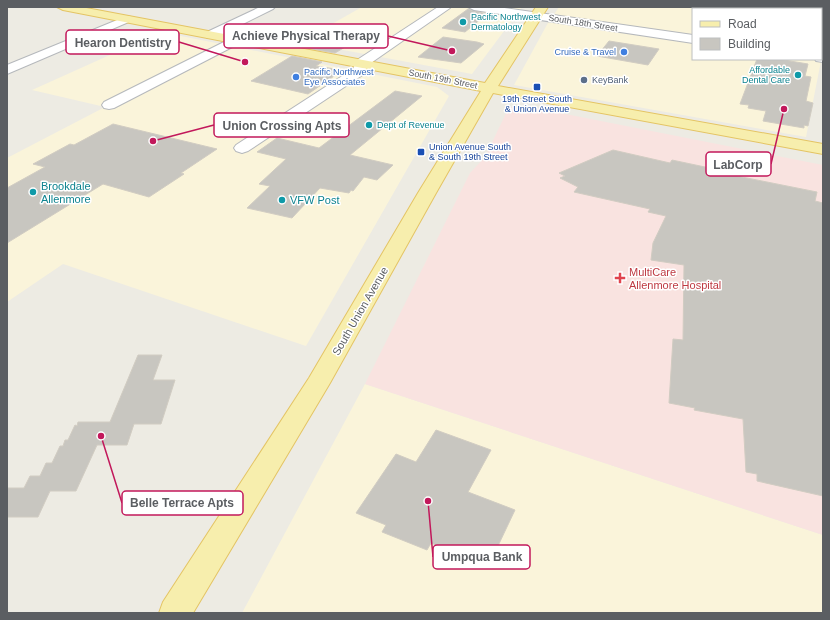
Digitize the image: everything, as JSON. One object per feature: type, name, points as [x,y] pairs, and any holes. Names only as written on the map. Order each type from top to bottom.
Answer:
[{"type":"main road","name":"South 19th Street","points":[[63,7],[86,9],[127,19],[488,88],[823,149]]},
{"type":"main road","name":"South Union Avenue","points":[[175,613],[318,383],[434,179],[488,88],[539,11]]},
{"type":"street","points":[[211,35],[269,7]]},
{"type":"street","name":"South 18th Street","points":[[474,7],[539,11],[692,39]]},
{"type":"street","points":[[242,148],[359,71],[362,63],[444,8]]},
{"type":"street","points":[[7,70],[127,19]]},
{"type":"street","points":[[109,105],[236,40]]},
{"type":"shaded area","points":[[362,7],[522,7],[472,74],[300,42]]},
{"type":"shaded area","points":[[559,7],[823,7],[823,54],[822,8],[692,8],[692,36],[553,16]]},
{"type":"shaded area","points":[[549,21],[692,42],[692,60],[821,61],[806,137],[514,85]]},
{"type":"shaded area","points":[[161,32],[437,87],[449,96],[306,346],[63,264],[7,302],[7,158],[105,107],[32,90]]},
{"type":"shaded area","name":"MultiCare Allenmore Hospital","points":[[509,107],[530,107],[823,165],[823,535],[365,384],[470,173],[485,157]]},
{"type":"shaded area","points":[[365,384],[823,535],[823,613],[242,613]]},
{"type":"building","name":"Pacific Northwest Dermatology","points":[[468,9],[487,14],[465,32],[442,28]]},
{"type":"building","points":[[328,35],[357,40],[335,53],[306,48]]},
{"type":"building","points":[[443,37],[484,44],[461,63],[418,57]]},
{"type":"building","name":"Cruise & Travel","points":[[609,41],[659,49],[648,65],[597,56]]},
{"type":"building","name":"Pacific Northwest Eye Associates","points":[[292,56],[322,62],[316,66],[335,69],[333,71],[340,72],[308,94],[251,81]]},
{"type":"building","points":[[757,60],[784,60],[808,64],[805,76],[811,77],[806,101],[813,103],[808,126],[804,125],[804,128],[763,121],[766,111],[748,108],[749,105],[740,104]]},
{"type":"building","points":[[395,91],[422,96],[350,155],[393,165],[377,180],[364,177],[353,191],[351,190],[349,193],[320,188],[292,218],[247,208],[270,186],[259,184],[286,159],[257,152],[277,138],[319,148]]},
{"type":"building","name":"Brookdale Allenmore","points":[[113,124],[217,149],[181,173],[184,174],[149,197],[103,184],[7,243],[7,188],[45,167],[33,164],[70,144],[74,145]]},
{"type":"building","points":[[613,150],[670,163],[672,160],[738,174],[737,176],[817,192],[815,201],[823,203],[823,496],[757,481],[757,474],[746,472],[743,419],[694,410],[695,408],[669,403],[673,339],[683,340],[684,265],[651,260],[653,243],[666,216],[648,212],[650,209],[574,192],[578,187],[560,178],[565,176],[559,173]]},
{"type":"building","points":[[138,355],[162,355],[153,380],[175,380],[161,424],[134,424],[127,445],[97,445],[76,491],[50,491],[38,517],[7,517],[7,488],[24,488],[30,476],[40,476],[46,463],[52,463],[60,446],[63,446],[65,440],[68,440],[78,422],[110,422]]},
{"type":"building","points":[[436,430],[491,450],[468,492],[515,510],[488,567],[431,543],[427,550],[382,532],[386,525],[356,513],[396,454],[416,462]]},
{"type":"place","name":"Pacific Northwest Dermatology","points":[[463,22]]},
{"type":"place","name":"Achieve Physical Therapy","points":[[452,51]]},
{"type":"place","name":"Cruise & Travel","points":[[624,52]]},
{"type":"place","name":"Hearon Dentistry","points":[[245,62]]},
{"type":"place","name":"Affordable Dental Care","points":[[798,75]]},
{"type":"place","name":"Pacific Northwest Eye Associates","points":[[296,77]]},
{"type":"place","name":"KeyBank","points":[[584,80]]},
{"type":"place","name":"19th Street South & Union Avenue","points":[[537,87]]},
{"type":"place","name":"LabCorp","points":[[784,109]]},
{"type":"place","name":"Dept of Revenue","points":[[369,125]]},
{"type":"place","name":"Union Crossing Apts","points":[[153,141]]},
{"type":"place","name":"Union Avenue South & South 19th Street","points":[[421,152]]},
{"type":"place","name":"Brookdale Allenmore","points":[[33,192]]},
{"type":"place","name":"VFW Post","points":[[282,200]]},
{"type":"place","name":"MultiCare Allenmore Hospital","points":[[620,278]]},
{"type":"place","name":"Belle Terrace Apts","points":[[101,436]]},
{"type":"place","name":"Umpqua Bank","points":[[428,501]]}]
